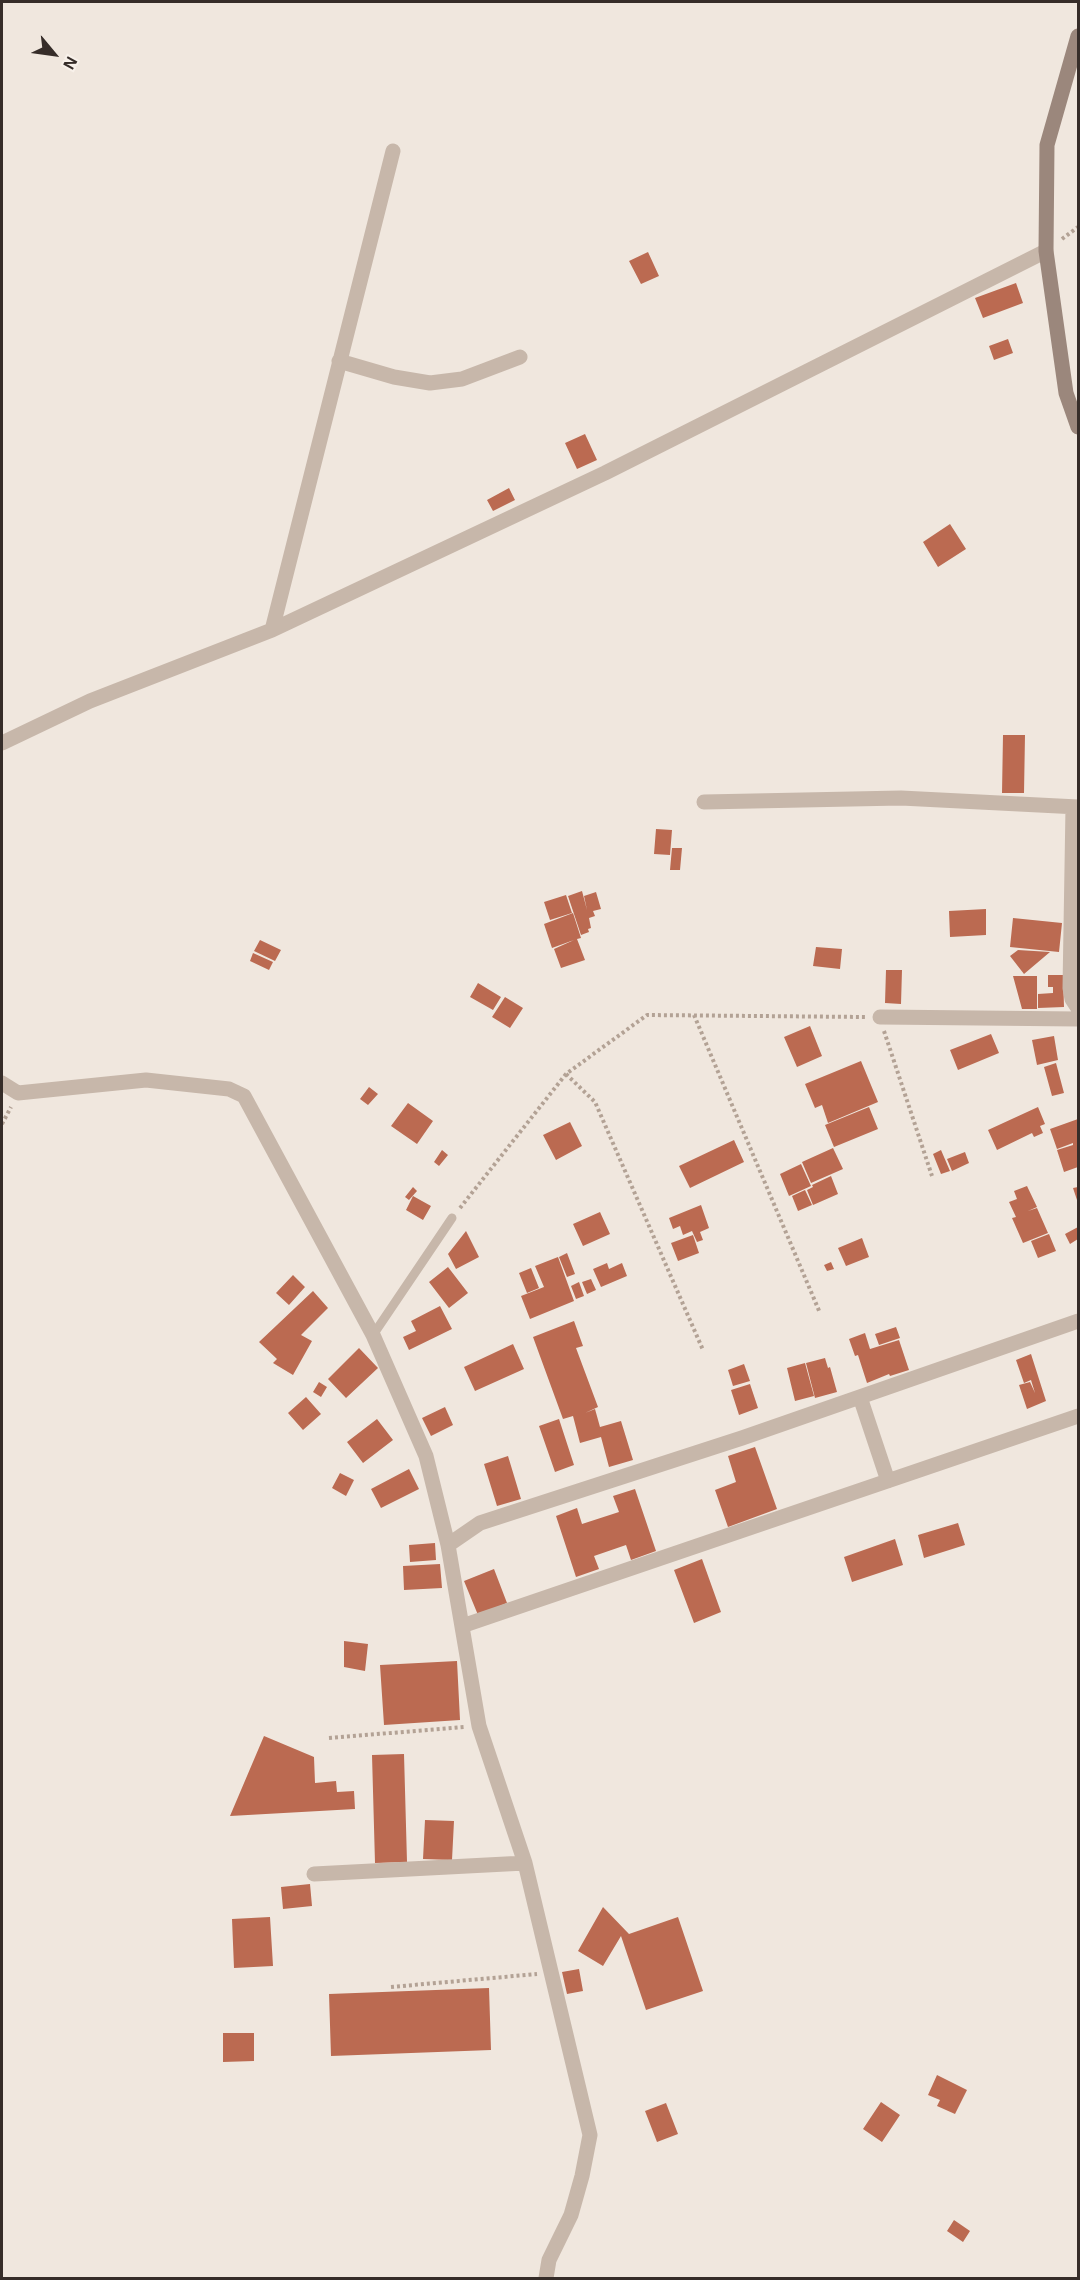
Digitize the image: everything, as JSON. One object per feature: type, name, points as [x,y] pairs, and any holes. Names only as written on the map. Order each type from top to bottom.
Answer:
[{"type":"street","points":[[1078,36],[1047,145],[1046,251],[1066,393],[1078,427]]},
{"type":"street","points":[[272,630],[393,152]]},
{"type":"street","points":[[2,743],[90,701],[272,630],[605,473],[1046,251]]},
{"type":"street","points":[[339,361],[394,377],[430,382],[462,379],[494,369],[520,357]]},
{"type":"street","points":[[704,802],[901,798],[1076,807],[1070,988],[1072,999],[1078,1008]]},
{"type":"street","points":[[880,1017],[1078,1019]]},
{"type":"street","points":[[2,1083],[18,1093],[146,1080],[229,1089],[244,1096],[373,1335],[426,1456],[448,1545],[480,1726],[525,1863],[590,2135],[571,2215],[549,2260],[546,2278]]},
{"type":"street","points":[[448,1545],[480,1523],[742,1438],[1078,1321]]},
{"type":"street","points":[[860,1397],[888,1481]]},
{"type":"street","points":[[462,1626],[1078,1416]]},
{"type":"street","points":[[314,1874],[525,1863]]},
{"type":"lane","points":[[373,1335],[452,1218]]},
{"type":"path","points":[[452,1218],[566,1074],[647,1015],[880,1017],[932,1176]]},
{"type":"path","points":[[694,1015],[820,1313]]},
{"type":"path","points":[[566,1074],[596,1102],[703,1350]]},
{"type":"path","points":[[329,1738],[480,1726]]},
{"type":"path","points":[[391,1987],[552,1972]]},
{"type":"building","points":[[648,252],[659,276],[641,284],[629,261]]},
{"type":"building","points":[[1016,283],[1023,303],[983,318],[975,298]]},
{"type":"building","points":[[1008,339],[1013,353],[994,360],[989,346]]},
{"type":"building","points":[[585,434],[597,460],[577,469],[565,443]]},
{"type":"building","points":[[509,488],[515,500],[493,511],[487,500]]},
{"type":"building","points":[[950,524],[966,549],[938,567],[923,542]]},
{"type":"building","points":[[1003,735],[1025,735],[1024,793],[1002,793]]},
{"type":"building","points":[[656,829],[672,830],[670,855],[654,854]]},
{"type":"building","points":[[672,848],[682,848],[680,870],[670,870]]},
{"type":"building","points":[[582,891],[587,910],[584,896],[596,892],[601,909],[593,911],[595,916],[589,918],[591,928],[588,929],[589,932],[581,935],[568,896]]},
{"type":"building","points":[[566,895],[572,913],[550,920],[544,902]]},
{"type":"building","points":[[986,909],[986,935],[950,937],[949,911]]},
{"type":"building","points":[[573,913],[581,938],[577,939],[585,960],[561,968],[554,949],[574,940],[552,948],[544,924]]},
{"type":"building","points":[[1013,918],[1062,923],[1059,952],[1010,947]]},
{"type":"building","points":[[260,940],[281,950],[275,961],[254,951]]},
{"type":"building","points":[[816,947],[842,949],[840,969],[813,966]]},
{"type":"building","points":[[1018,950],[1050,952],[1024,974],[1010,956]]},
{"type":"building","points":[[253,953],[273,962],[269,970],[250,961]]},
{"type":"building","points":[[886,970],[902,970],[901,1004],[885,1003]]},
{"type":"building","points":[[1048,975],[1063,975],[1064,1007],[1038,1008],[1038,994],[1053,993],[1053,987],[1048,987]]},
{"type":"building","points":[[1013,976],[1037,976],[1037,1009],[1022,1009]]},
{"type":"building","points":[[478,983],[501,997],[493,1010],[470,997]]},
{"type":"building","points":[[505,997],[523,1008],[510,1028],[492,1017]]},
{"type":"building","points":[[810,1026],[822,1056],[797,1067],[784,1037]]},
{"type":"building","points":[[991,1034],[999,1053],[958,1070],[950,1050]]},
{"type":"building","points":[[1054,1036],[1058,1060],[1037,1065],[1032,1040]]},
{"type":"building","points":[[861,1061],[878,1102],[828,1123],[822,1105],[815,1108],[805,1084]]},
{"type":"building","points":[[1056,1063],[1064,1093],[1052,1096],[1044,1067]]},
{"type":"building","points":[[369,1087],[378,1094],[368,1105],[360,1099]]},
{"type":"building","points":[[408,1103],[433,1121],[417,1144],[391,1126]]},
{"type":"building","points":[[869,1107],[878,1129],[834,1147],[825,1125]]},
{"type":"building","points":[[1038,1107],[1045,1124],[1040,1126],[1043,1133],[1034,1137],[1032,1133],[997,1150],[988,1130]]},
{"type":"building","points":[[1078,1119],[1078,1167],[1064,1172],[1057,1150],[1073,1145],[1073,1143],[1057,1149],[1050,1129]]},
{"type":"building","points":[[570,1122],[582,1146],[556,1160],[543,1135]]},
{"type":"building","points":[[734,1140],[744,1162],[690,1188],[679,1166]]},
{"type":"building","points":[[833,1148],[843,1169],[811,1183],[802,1162]]},
{"type":"building","points":[[442,1150],[448,1155],[439,1166],[434,1162]]},
{"type":"building","points":[[941,1150],[950,1171],[941,1174],[933,1154]]},
{"type":"building","points":[[965,1152],[969,1163],[952,1171],[947,1159]]},
{"type":"building","points":[[801,1164],[811,1186],[789,1196],[780,1174]]},
{"type":"building","points":[[831,1176],[838,1194],[813,1205],[807,1190]]},
{"type":"building","points":[[1027,1186],[1037,1207],[1028,1211],[1037,1208],[1048,1233],[1023,1243],[1012,1218],[1016,1217],[1009,1202],[1017,1199],[1014,1191]]},
{"type":"building","points":[[413,1187],[417,1191],[409,1200],[405,1197]]},
{"type":"building","points":[[1078,1187],[1078,1203],[1073,1188]]},
{"type":"building","points":[[805,1190],[812,1205],[798,1211],[792,1196]]},
{"type":"building","points":[[413,1196],[431,1206],[423,1220],[406,1210]]},
{"type":"building","points":[[701,1205],[709,1228],[700,1232],[703,1240],[697,1242],[692,1231],[683,1235],[680,1226],[673,1229],[669,1218]]},
{"type":"building","points":[[600,1212],[610,1234],[583,1246],[573,1224]]},
{"type":"building","points":[[1078,1227],[1078,1239],[1070,1244],[1065,1234]]},
{"type":"building","points":[[466,1231],[479,1257],[456,1269],[448,1254]]},
{"type":"building","points":[[1049,1234],[1056,1251],[1038,1258],[1031,1241]]},
{"type":"building","points":[[693,1235],[699,1253],[678,1261],[671,1243]]},
{"type":"building","points":[[862,1238],[869,1257],[846,1266],[838,1248]]},
{"type":"building","points":[[567,1253],[575,1274],[567,1277],[559,1257]]},
{"type":"building","points":[[558,1257],[574,1301],[530,1319],[521,1296],[544,1287],[535,1266]]},
{"type":"building","points":[[831,1262],[834,1269],[827,1271],[824,1265]]},
{"type":"building","points":[[607,1263],[609,1269],[622,1263],[627,1276],[601,1287],[593,1269]]},
{"type":"building","points":[[448,1267],[468,1293],[449,1308],[429,1282]]},
{"type":"building","points":[[531,1268],[539,1288],[527,1293],[519,1273]]},
{"type":"building","points":[[293,1275],[305,1287],[289,1305],[276,1293]]},
{"type":"building","points":[[591,1279],[596,1290],[587,1294],[582,1282]]},
{"type":"building","points":[[579,1282],[584,1296],[576,1299],[571,1286]]},
{"type":"building","points":[[313,1291],[328,1308],[301,1335],[312,1341],[293,1375],[273,1363],[277,1359],[259,1342]]},
{"type":"building","points":[[440,1306],[452,1329],[409,1350],[403,1337],[416,1331],[411,1321]]},
{"type":"building","points":[[574,1321],[583,1346],[576,1348],[598,1407],[585,1413],[595,1409],[600,1427],[621,1421],[633,1460],[609,1467],[601,1437],[580,1443],[573,1416],[563,1419],[533,1337]]},
{"type":"building","points":[[896,1327],[900,1338],[879,1345],[875,1334]]},
{"type":"building","points":[[865,1333],[870,1349],[899,1340],[909,1370],[890,1376],[889,1374],[867,1383],[858,1355],[855,1356],[849,1339]]},
{"type":"building","points":[[513,1344],[524,1369],[475,1391],[464,1367]]},
{"type":"building","points":[[359,1348],[378,1368],[346,1398],[328,1379]]},
{"type":"building","points":[[1031,1354],[1046,1401],[1027,1409],[1019,1385],[1030,1382],[1035,1393],[1031,1380],[1024,1383],[1016,1360]]},
{"type":"building","points":[[825,1358],[837,1392],[815,1398],[806,1363]]},
{"type":"building","points":[[805,1363],[814,1396],[795,1401],[787,1368]]},
{"type":"building","points":[[744,1364],[750,1381],[733,1386],[728,1370]]},
{"type":"building","points":[[319,1382],[327,1387],[321,1397],[313,1392]]},
{"type":"building","points":[[750,1384],[758,1408],[739,1415],[731,1390]]},
{"type":"building","points":[[306,1397],[321,1414],[303,1430],[288,1413]]},
{"type":"building","points":[[445,1407],[453,1425],[431,1436],[422,1418]]},
{"type":"building","points":[[377,1419],[393,1440],[363,1463],[347,1442]]},
{"type":"building","points":[[559,1419],[574,1465],[555,1472],[539,1426]]},
{"type":"building","points":[[755,1447],[777,1509],[728,1527],[715,1490],[736,1482],[728,1456]]},
{"type":"building","points":[[508,1456],[521,1499],[497,1506],[484,1464]]},
{"type":"building","points":[[409,1469],[419,1489],[381,1508],[371,1489]]},
{"type":"building","points":[[340,1473],[354,1480],[346,1496],[332,1488]]},
{"type":"building","points":[[635,1489],[656,1551],[631,1560],[626,1545],[594,1556],[599,1569],[576,1577],[556,1516],[577,1508],[582,1524],[619,1512],[613,1496]]},
{"type":"building","points":[[958,1523],[965,1545],[924,1558],[918,1535]]},
{"type":"building","points":[[895,1539],[903,1565],[852,1582],[844,1557]]},
{"type":"building","points":[[435,1543],[436,1560],[410,1562],[409,1545]]},
{"type":"building","points":[[702,1559],[721,1612],[694,1623],[674,1570]]},
{"type":"building","points":[[440,1564],[442,1588],[404,1590],[403,1566]]},
{"type":"building","points":[[494,1569],[507,1603],[478,1615],[464,1581]]},
{"type":"building","points":[[344,1641],[368,1644],[365,1671],[344,1667]]},
{"type":"building","points":[[457,1661],[460,1720],[384,1725],[380,1665]]},
{"type":"building","points":[[264,1736],[314,1757],[315,1783],[336,1781],[337,1792],[354,1791],[355,1809],[230,1816]]},
{"type":"building","points":[[404,1754],[407,1862],[375,1863],[372,1755]]},
{"type":"building","points":[[425,1820],[454,1821],[452,1860],[423,1859]]},
{"type":"building","points":[[310,1884],[312,1906],[283,1909],[281,1887]]},
{"type":"building","points":[[603,1907],[629,1934],[678,1917],[703,1991],[646,2010],[621,1936],[603,1966],[578,1951]]},
{"type":"building","points":[[270,1917],[273,1966],[234,1968],[232,1919]]},
{"type":"building","points":[[579,1969],[583,1991],[567,1994],[562,1972]]},
{"type":"building","points":[[489,1988],[491,2050],[331,2056],[329,1994]]},
{"type":"building","points":[[223,2033],[254,2033],[254,2061],[223,2062]]},
{"type":"building","points":[[937,2075],[967,2090],[955,2114],[937,2106],[940,2100],[928,2095]]},
{"type":"building","points":[[881,2102],[900,2115],[882,2142],[863,2129]]},
{"type":"building","points":[[666,2103],[678,2134],[657,2142],[645,2111]]},
{"type":"building","points":[[954,2220],[970,2231],[963,2242],[947,2231]]}]
